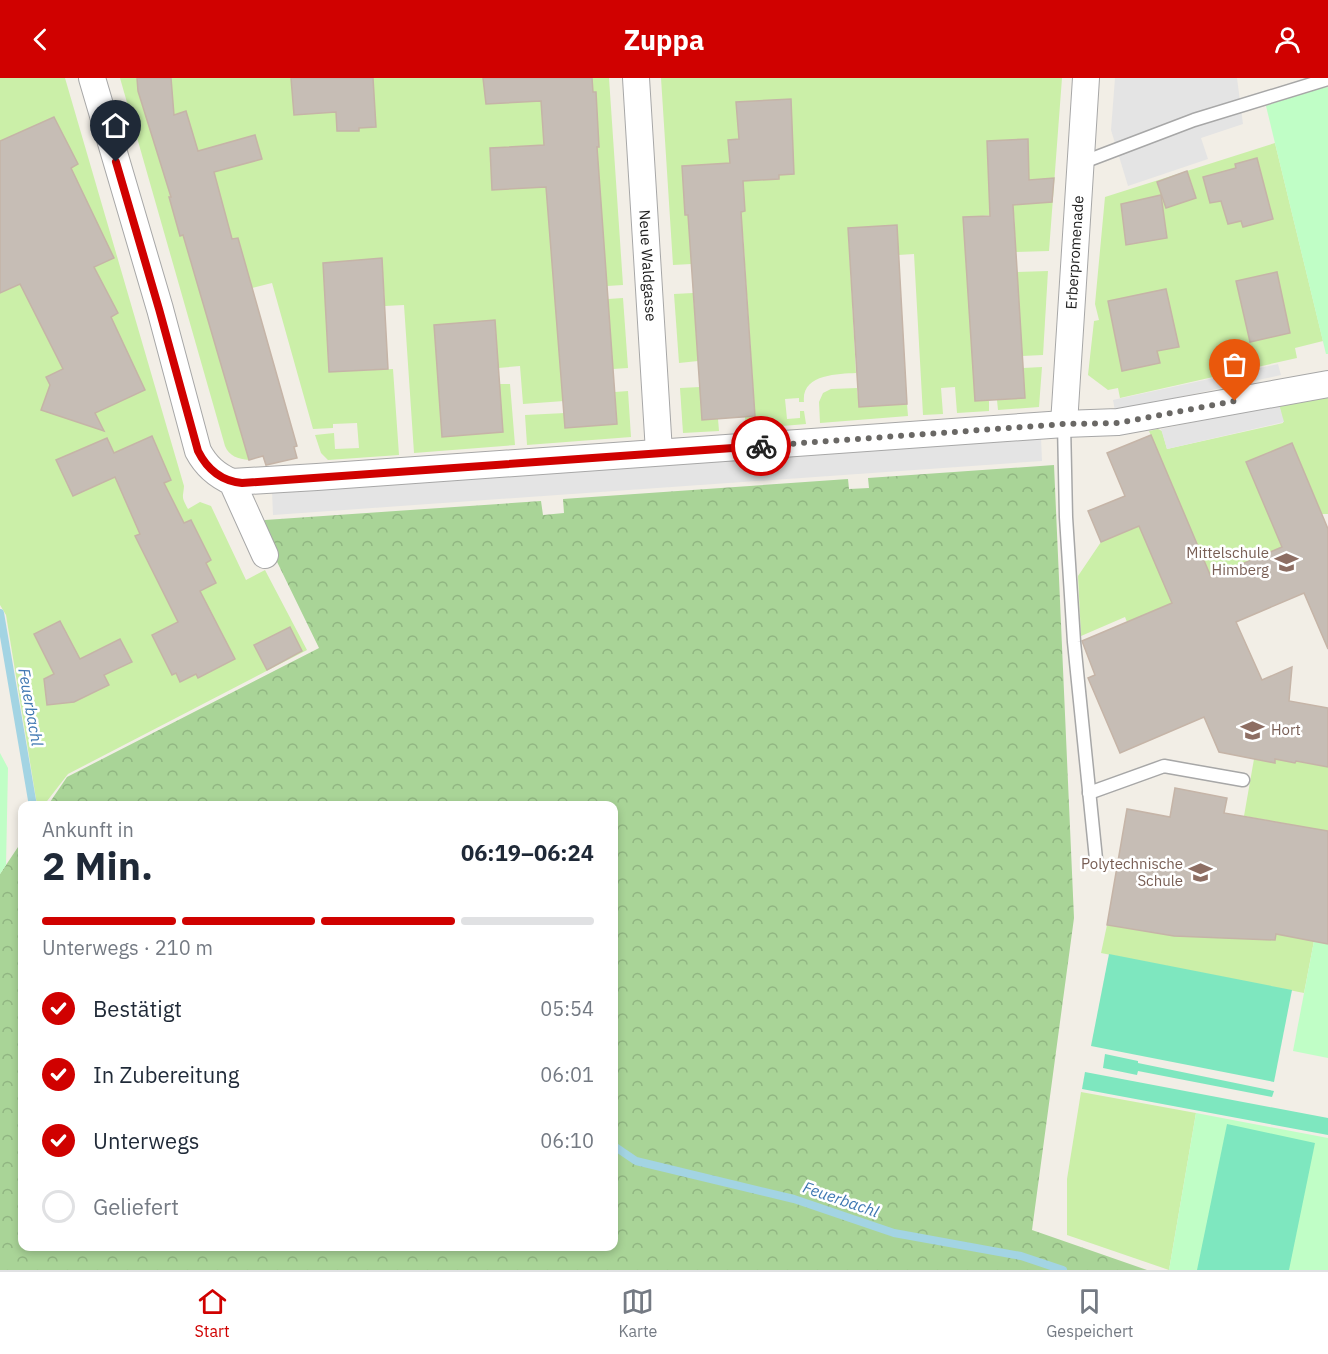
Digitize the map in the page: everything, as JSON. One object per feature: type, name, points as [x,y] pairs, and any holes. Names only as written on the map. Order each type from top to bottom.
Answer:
[{"type":"street","points":[[92,78],[198,451],[206,465],[219,476],[232,482],[1064,424],[1118,423],[1328,384]]},
{"type":"street","name":"Neue Waldgasse","points":[[636,78],[659,452]]},
{"type":"street","name":"Erberpromenade","points":[[1064,424],[1086,78]]},
{"type":"street","points":[[232,482],[265,555]]},
{"type":"lane","points":[[1080,163],[1194,120],[1328,79]]},
{"type":"lane","points":[[1064,424],[1066,517],[1074,642],[1096,859]]},
{"type":"lane","points":[[1089,793],[1164,766],[1243,780]]},
{"type":"green space","points":[[0,78],[65,78],[184,486],[184,502],[188,509],[200,502],[211,506],[246,580],[265,570],[307,650],[68,774],[47,801],[36,801],[6,615],[0,605]]},
{"type":"green space","points":[[120,78],[609,78],[623,285],[607,286],[604,244],[564,401],[523,404],[520,366],[498,368],[495,320],[434,325],[442,437],[503,432],[499,384],[510,384],[515,445],[414,453],[404,305],[385,306],[382,259],[323,263],[329,372],[393,369],[399,455],[328,460],[321,453],[315,435],[334,433],[335,449],[359,448],[357,423],[333,424],[333,428],[313,429],[272,283],[252,288],[195,274],[249,460],[231,455],[225,446]]},
{"type":"green space","points":[[661,78],[1062,78],[1049,251],[1016,252],[1014,214],[964,217],[975,401],[989,401],[989,411],[957,413],[955,387],[941,388],[943,414],[923,415],[914,254],[898,255],[848,228],[856,373],[831,375],[814,381],[808,386],[804,402],[799,402],[799,398],[785,399],[787,419],[800,418],[800,411],[804,411],[806,424],[746,429],[745,417],[755,415],[743,234],[691,264],[673,265]]},
{"type":"green space","points":[[1328,87],[1328,354],[1326,354],[1266,106],[1310,90]]},
{"type":"green space","points":[[1275,143],[1323,341],[1295,348],[1297,358],[1120,398],[1118,388],[1108,390],[1088,375],[1094,321],[1099,320],[1095,304],[1105,197]]},
{"type":"green space","points":[[1048,271],[1043,355],[1022,356],[1017,272]]},
{"type":"green space","points":[[693,293],[698,361],[679,363],[674,294]]},
{"type":"green space","points":[[623,298],[628,368],[613,369],[608,299]]},
{"type":"green space","points":[[1042,367],[1039,407],[998,410],[997,400],[1025,398],[1023,368]]},
{"type":"green space","points":[[700,387],[718,419],[719,431],[683,433],[680,388]]},
{"type":"green space","points":[[857,388],[859,407],[907,404],[908,416],[820,423],[819,402],[823,393],[831,389]]},
{"type":"green space","points":[[628,391],[631,437],[527,445],[525,415],[565,413],[566,428],[617,424],[615,392]]},
{"type":"green space","points":[[1328,396],[1328,514],[1322,514],[1292,443],[1247,462],[1282,547],[1211,577],[1149,431],[1158,429],[1162,431],[1167,449],[1283,423],[1279,404]]},
{"type":"green space","points":[[1054,465],[1074,918],[1032,1230],[1147,1270],[0,1270],[0,874],[18,847],[18,1251],[618,1251],[618,801],[51,801],[67,777],[319,648],[262,531],[265,520],[541,501],[543,515],[564,513],[563,499],[848,479],[849,489],[869,488],[868,478]]},
{"type":"green space","points":[[1139,526],[1172,603],[1127,622],[1125,617],[1081,636],[1078,576],[1101,542]]},
{"type":"green space","points":[[0,753],[8,768],[6,865],[0,874]]},
{"type":"green space","points":[[1254,759],[1274,763],[1275,759],[1295,763],[1296,761],[1328,767],[1328,868],[1304,993],[1101,953],[1107,925],[1174,936],[1176,934],[1275,940],[1294,825],[1244,816]]},
{"type":"green space","points":[[1314,941],[1328,944],[1328,1058],[1293,1051]]},
{"type":"green space","points":[[1109,954],[1292,990],[1274,1082],[1091,1046]]},
{"type":"green space","points":[[1105,1054],[1274,1091],[1272,1097],[1138,1071],[1137,1075],[1103,1068]]},
{"type":"green space","points":[[1085,1072],[1328,1118],[1328,1135],[1082,1089]]},
{"type":"green space","points":[[1081,1092],[1196,1113],[1169,1270],[1067,1235],[1067,1179]]},
{"type":"green space","points":[[1196,1113],[1328,1138],[1328,1270],[1169,1270]]},
{"type":"green space","points":[[1227,1124],[1315,1143],[1289,1270],[1197,1270]]},
{"type":"shaded area","points":[[1115,78],[1237,78],[1243,124],[1201,138],[1208,159],[1128,186],[1111,130]]},
{"type":"shaded area","points":[[1278,364],[1281,375],[1115,411],[1113,400]]},
{"type":"shaded area","points":[[1279,404],[1284,422],[1167,449],[1161,429]]},
{"type":"shaded area","points":[[1041,437],[1042,461],[273,515],[272,491]]},
{"type":"building","points":[[137,78],[171,78],[174,115],[186,111],[198,151],[255,135],[262,159],[214,172],[232,239],[238,238],[297,446],[294,447],[297,458],[266,465],[263,456],[249,460],[183,235],[180,236],[169,197],[171,197],[138,91]]},
{"type":"building","points":[[291,78],[373,78],[376,127],[359,128],[359,131],[337,131],[336,112],[294,115]]},
{"type":"building","points":[[483,78],[592,78],[593,92],[596,92],[599,147],[597,147],[617,424],[565,428],[546,187],[492,190],[490,148],[544,145],[541,101],[486,104]]},
{"type":"building","points":[[791,99],[794,174],[779,175],[779,179],[743,181],[745,211],[741,212],[755,416],[702,420],[688,215],[685,215],[682,166],[730,163],[728,140],[739,139],[736,102]]},
{"type":"building","points":[[54,117],[78,164],[71,168],[114,258],[94,267],[118,313],[111,317],[145,390],[95,413],[104,431],[41,410],[50,385],[46,377],[63,369],[20,284],[0,293],[0,141]]},
{"type":"building","points":[[1028,139],[1029,180],[1054,178],[1052,202],[1013,205],[1025,398],[975,401],[963,217],[990,216],[987,141]]},
{"type":"building","points":[[1257,158],[1273,219],[1243,227],[1241,221],[1228,224],[1221,201],[1210,203],[1203,177],[1236,168],[1235,164]]},
{"type":"building","points":[[1187,171],[1196,198],[1166,208],[1157,182]]},
{"type":"building","points":[[1161,195],[1167,238],[1126,245],[1121,204]]},
{"type":"building","points":[[897,225],[907,404],[859,407],[848,228]]},
{"type":"building","points":[[382,258],[388,369],[329,372],[323,263]]},
{"type":"building","points":[[1277,272],[1290,333],[1250,342],[1236,281]]},
{"type":"building","points":[[1166,289],[1179,347],[1157,351],[1160,363],[1122,371],[1108,301]]},
{"type":"building","points":[[495,320],[503,432],[442,437],[434,325]]},
{"type":"building","points":[[1151,435],[1211,577],[1282,547],[1246,462],[1292,443],[1328,529],[1328,649],[1304,593],[1236,622],[1262,680],[1292,667],[1289,701],[1328,708],[1328,767],[1275,759],[1275,763],[1219,752],[1204,717],[1120,753],[1088,678],[1095,675],[1082,641],[1172,603],[1139,526],[1101,542],[1088,511],[1125,496],[1107,453]]},
{"type":"building","points":[[152,436],[171,480],[164,483],[184,523],[191,520],[211,560],[206,563],[216,583],[200,591],[235,659],[198,678],[196,674],[180,682],[176,673],[172,675],[152,635],[178,622],[135,536],[140,534],[115,477],[73,496],[56,460],[107,438],[114,453]]},
{"type":"building","points":[[60,621],[80,659],[120,639],[132,662],[104,675],[109,685],[74,702],[47,705],[44,679],[54,674],[34,634]]},
{"type":"building","points":[[290,627],[302,651],[267,670],[254,645]]},
{"type":"building","name":"Polytechnische Schule","points":[[1175,788],[1227,798],[1224,813],[1328,831],[1328,944],[1276,934],[1275,940],[1174,936],[1107,925],[1127,809],[1170,817]]},
{"type":"waterway","name":"Feuerbachl","points":[[0,613],[32,801]]},
{"type":"waterway","name":"Feuerbachl","points":[[618,1149],[636,1161],[794,1199],[894,1233],[1021,1256],[1063,1270]]},
{"type":"way so far","points":[[761,446],[1064,424],[1118,423],[1235,401]]},
{"type":"place","name":"Mittelschule Himberg","points":[[1287,562]]},
{"type":"place","name":"Hort","points":[[1253,730]]},
{"type":"place","name":"Polytechnische Schule","points":[[1201,873]]},
{"type":"route","points":[[116,162],[198,451],[206,465],[225,479],[242,483],[761,446]]}]
